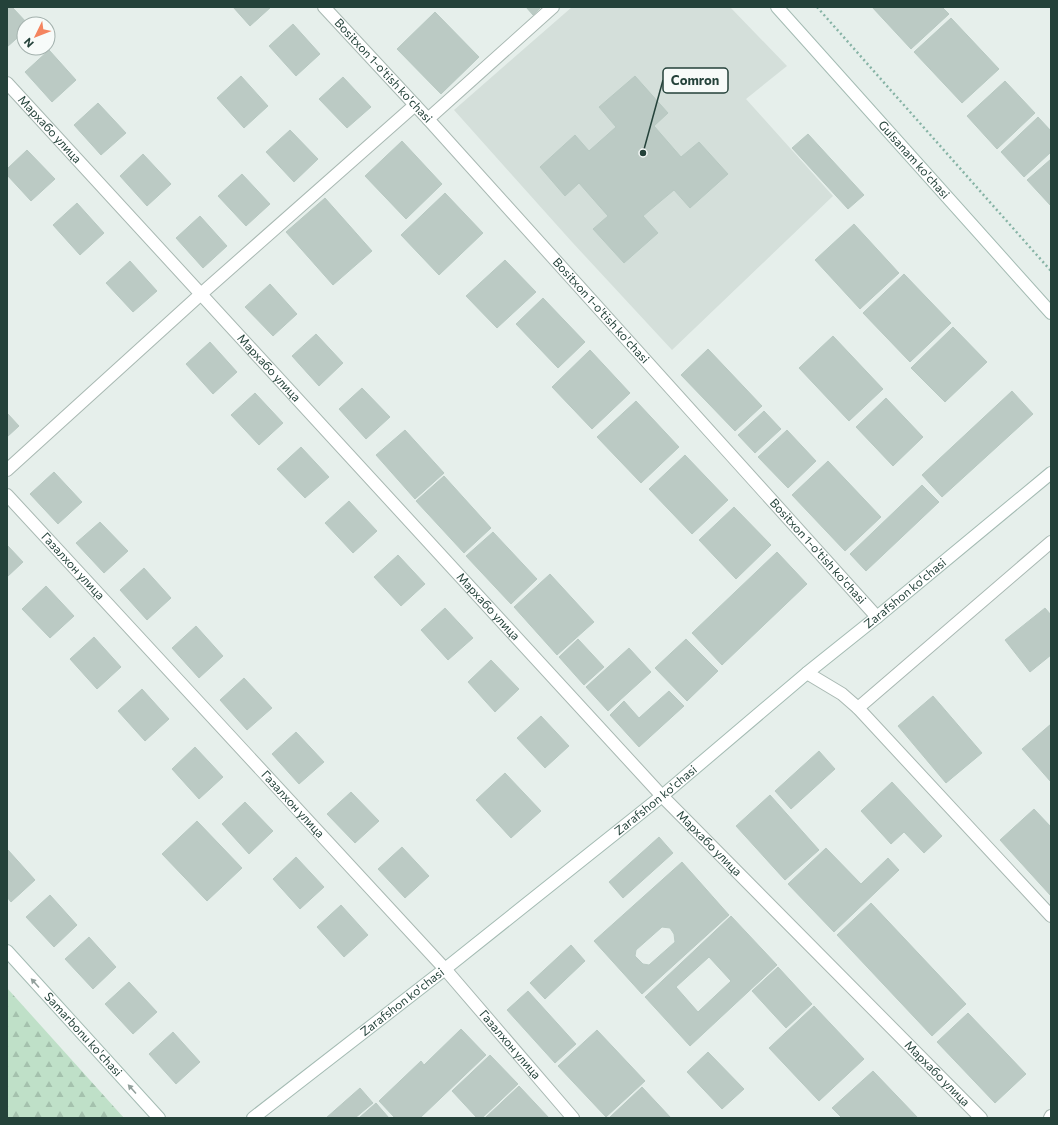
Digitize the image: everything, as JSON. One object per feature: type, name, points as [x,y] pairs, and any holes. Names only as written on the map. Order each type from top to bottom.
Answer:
[{"type":"street","name":"Bositxon 1-o'tish ko'chasi","points":[[324,7],[428,119],[876,617]]},
{"type":"street","points":[[428,119],[553,7]]},
{"type":"street","name":"Gulsanam ko'chasi","points":[[776,7],[1051,313]]},
{"type":"street","name":"Мархабо улица","points":[[7,83],[662,796],[981,1118]]},
{"type":"street","points":[[7,470],[201,294],[415,105]]},
{"type":"street","name":"Zarafshon ko'chasi","points":[[252,1118],[445,969],[662,796],[807,673],[1051,474]]},
{"type":"street","name":"Газалхон улица","points":[[7,495],[445,969],[574,1118]]},
{"type":"street","points":[[858,708],[1051,542]]},
{"type":"street","points":[[807,673],[842,694],[858,708],[1051,916]]},
{"type":"street","name":"Samarbonu ko'chasi","points":[[7,951],[159,1118]]},
{"type":"path","points":[[817,7],[1051,271]]},
{"type":"shaded area","points":[[572,7],[730,7],[787,66],[746,99],[833,196],[672,350],[572,242],[454,110]]},
{"type":"green space","points":[[7,988],[124,1118],[7,1118]]},
{"type":"building","points":[[7,7],[12,7],[20,16],[16,16],[16,39],[7,47]]},
{"type":"building","points":[[233,7],[271,7],[250,26]]},
{"type":"building","points":[[526,7],[541,7],[533,15]]},
{"type":"building","points":[[872,7],[942,7],[949,14],[911,49]]},
{"type":"building","points":[[435,12],[479,57],[441,94],[397,49]]},
{"type":"building","points":[[951,18],[999,69],[962,103],[914,52]]},
{"type":"building","points":[[293,24],[320,54],[296,76],[269,46]]},
{"type":"building","points":[[42,56],[54,56],[76,80],[52,102],[25,72]]},
{"type":"building","points":[[241,76],[268,106],[244,128],[217,98]]},
{"type":"building","points":[[635,76],[668,113],[654,126],[681,157],[699,142],[728,174],[690,208],[674,190],[643,216],[658,233],[624,263],[593,229],[608,216],[579,183],[565,196],[540,167],[575,135],[589,151],[616,127],[599,107]]},
{"type":"building","points":[[343,77],[371,107],[347,128],[319,99]]},
{"type":"building","points":[[1005,81],[1035,113],[997,149],[967,116]]},
{"type":"building","points":[[98,103],[126,133],[101,155],[74,125]]},
{"type":"building","points":[[1038,117],[1051,131],[1051,152],[1024,177],[1001,152]]},
{"type":"building","points":[[290,130],[318,159],[294,182],[266,152]]},
{"type":"building","points":[[808,134],[864,195],[848,209],[792,148]]},
{"type":"building","points":[[402,141],[442,184],[406,219],[365,176]]},
{"type":"building","points":[[27,150],[55,179],[31,201],[7,175],[7,169]]},
{"type":"building","points":[[143,154],[171,184],[147,206],[120,176]]},
{"type":"building","points":[[1051,159],[1051,206],[1027,180]]},
{"type":"building","points":[[242,174],[270,204],[246,226],[218,196]]},
{"type":"building","points":[[445,193],[483,233],[439,275],[401,235]]},
{"type":"building","points":[[325,198],[372,251],[333,285],[286,232]]},
{"type":"building","points":[[77,203],[104,233],[80,255],[53,225]]},
{"type":"building","points":[[200,216],[227,246],[203,268],[176,238]]},
{"type":"building","points":[[854,224],[899,273],[860,309],[815,260]]},
{"type":"building","points":[[505,260],[536,292],[497,328],[466,296]]},
{"type":"building","points":[[130,261],[157,291],[133,312],[106,283]]},
{"type":"building","points":[[904,274],[951,323],[910,362],[863,313]]},
{"type":"building","points":[[270,284],[297,314],[273,336],[245,307]]},
{"type":"building","points":[[543,298],[585,342],[558,368],[516,324]]},
{"type":"building","points":[[953,327],[987,362],[945,402],[911,368]]},
{"type":"building","points":[[316,334],[343,363],[319,386],[292,356]]},
{"type":"building","points":[[833,336],[883,389],[849,421],[799,368]]},
{"type":"building","points":[[210,342],[237,372],[213,394],[186,364]]},
{"type":"building","points":[[708,349],[762,406],[735,431],[681,375]]},
{"type":"building","points":[[590,350],[630,393],[592,429],[552,387]]},
{"type":"building","points":[[362,388],[390,417],[366,439],[339,409]]},
{"type":"building","points":[[1012,391],[1033,414],[942,497],[922,475]]},
{"type":"building","points":[[255,393],[283,423],[259,445],[231,415]]},
{"type":"building","points":[[886,398],[923,437],[893,466],[856,427]]},
{"type":"building","points":[[636,401],[679,447],[641,483],[597,437]]},
{"type":"building","points":[[764,411],[781,429],[755,453],[738,435]]},
{"type":"building","points":[[7,413],[19,426],[7,437]]},
{"type":"building","points":[[405,430],[444,473],[415,499],[376,455]]},
{"type":"building","points":[[787,430],[816,461],[788,488],[758,457]]},
{"type":"building","points":[[301,447],[329,477],[305,498],[277,469]]},
{"type":"building","points":[[685,455],[728,500],[692,534],[649,489]]},
{"type":"building","points":[[828,461],[881,517],[845,551],[792,495]]},
{"type":"building","points":[[54,472],[82,502],[58,524],[30,494]]},
{"type":"building","points":[[444,476],[491,528],[464,553],[416,501]]},
{"type":"building","points":[[922,485],[939,502],[866,571],[850,554]]},
{"type":"building","points":[[349,501],[377,531],[353,553],[325,523]]},
{"type":"building","points":[[734,507],[771,545],[736,579],[699,540]]},
{"type":"building","points":[[100,522],[128,551],[104,573],[76,543]]},
{"type":"building","points":[[493,532],[537,579],[511,604],[466,556]]},
{"type":"building","points":[[7,545],[23,562],[7,577]]},
{"type":"building","points":[[777,552],[807,584],[722,665],[692,633]]},
{"type":"building","points":[[398,555],[425,584],[401,606],[374,577]]},
{"type":"building","points":[[144,568],[171,598],[147,620],[120,590]]},
{"type":"building","points":[[550,574],[594,622],[557,655],[514,607]]},
{"type":"building","points":[[46,586],[74,616],[50,638],[22,609]]},
{"type":"building","points":[[445,608],[473,638],[448,660],[421,630]]},
{"type":"building","points":[[1045,608],[1051,615],[1051,655],[1030,672],[1005,640]]},
{"type":"building","points":[[196,626],[223,656],[199,678],[172,648]]},
{"type":"building","points":[[94,637],[121,667],[97,689],[70,659]]},
{"type":"building","points":[[578,639],[604,667],[584,685],[559,657]]},
{"type":"building","points":[[686,639],[718,671],[687,701],[655,668]]},
{"type":"building","points":[[629,648],[651,672],[608,711],[586,687]]},
{"type":"building","points":[[491,660],[519,689],[495,712],[468,682]]},
{"type":"building","points":[[244,678],[272,708],[247,730],[220,700]]},
{"type":"building","points":[[142,689],[169,719],[145,741],[118,711]]},
{"type":"building","points":[[669,691],[684,706],[639,747],[610,715],[624,701],[639,718]]},
{"type":"building","points":[[933,696],[982,753],[946,783],[898,726]]},
{"type":"building","points":[[541,716],[569,746],[545,768],[517,738]]},
{"type":"building","points":[[1051,724],[1051,782],[1022,749]]},
{"type":"building","points":[[296,732],[324,762],[299,784],[272,754]]},
{"type":"building","points":[[195,747],[223,777],[199,799],[172,769]]},
{"type":"building","points":[[819,751],[835,769],[791,809],[775,791]]},
{"type":"building","points":[[505,773],[541,811],[511,838],[476,800]]},
{"type":"building","points":[[892,782],[942,836],[924,853],[904,832],[891,844],[861,811]]},
{"type":"building","points":[[351,792],[379,821],[355,843],[327,814]]},
{"type":"building","points":[[770,795],[819,850],[785,880],[736,826]]},
{"type":"building","points":[[245,802],[273,831],[249,854],[222,824]]},
{"type":"building","points":[[1034,809],[1051,827],[1051,896],[1000,840]]},
{"type":"building","points":[[197,821],[242,868],[207,901],[162,854]]},
{"type":"building","points":[[659,837],[673,853],[623,898],[609,882]]},
{"type":"building","points":[[402,847],[429,876],[405,898],[378,869]]},
{"type":"building","points":[[826,848],[861,884],[888,858],[899,870],[834,932],[788,884]]},
{"type":"building","points":[[7,850],[35,880],[11,902],[7,897]]},
{"type":"building","points":[[296,857],[324,887],[300,909],[273,879]]},
{"type":"building","points":[[682,862],[729,915],[642,994],[594,941]],"holes":[[[662,927],[670,928],[674,934],[675,942],[649,965],[643,964],[635,956],[636,950]]]},
{"type":"building","points":[[50,895],[77,925],[54,947],[26,917]]},
{"type":"building","points":[[871,903],[966,1004],[932,1036],[837,935]]},
{"type":"building","points":[[341,905],[368,935],[344,957],[317,927]]},
{"type":"building","points":[[731,916],[777,965],[690,1046],[645,997]],"holes":[[[709,957],[731,981],[698,1012],[676,987]]]},
{"type":"building","points":[[89,937],[116,967],[93,989],[65,959]]},
{"type":"building","points":[[571,945],[585,961],[545,999],[530,983]]},
{"type":"building","points":[[778,967],[812,1004],[786,1028],[752,991]]},
{"type":"building","points":[[129,982],[157,1012],[133,1034],[105,1004]]},
{"type":"building","points":[[528,991],[576,1044],[555,1063],[507,1010]]},
{"type":"building","points":[[814,1006],[864,1059],[819,1101],[769,1048]]},
{"type":"building","points":[[968,1013],[1026,1074],[995,1103],[937,1042]]},
{"type":"building","points":[[461,1029],[486,1055],[420,1118],[395,1118],[379,1101],[421,1061],[424,1065]]},
{"type":"building","points":[[597,1030],[645,1081],[606,1117],[558,1066]]},
{"type":"building","points":[[173,1032],[200,1062],[176,1084],[149,1054]]},
{"type":"building","points":[[708,1052],[744,1089],[722,1109],[687,1072]]},
{"type":"building","points":[[490,1055],[518,1084],[482,1118],[477,1118],[452,1091]]},
{"type":"building","points":[[873,1071],[918,1118],[842,1118],[832,1108]]},
{"type":"building","points":[[519,1086],[549,1118],[485,1118]]},
{"type":"building","points":[[642,1087],[671,1118],[609,1118]]},
{"type":"building","points":[[360,1088],[373,1103],[355,1118],[326,1118]]},
{"type":"building","points":[[376,1103],[389,1118],[359,1118]]},
{"type":"place","name":"Сomron","points":[[643,153]]}]
